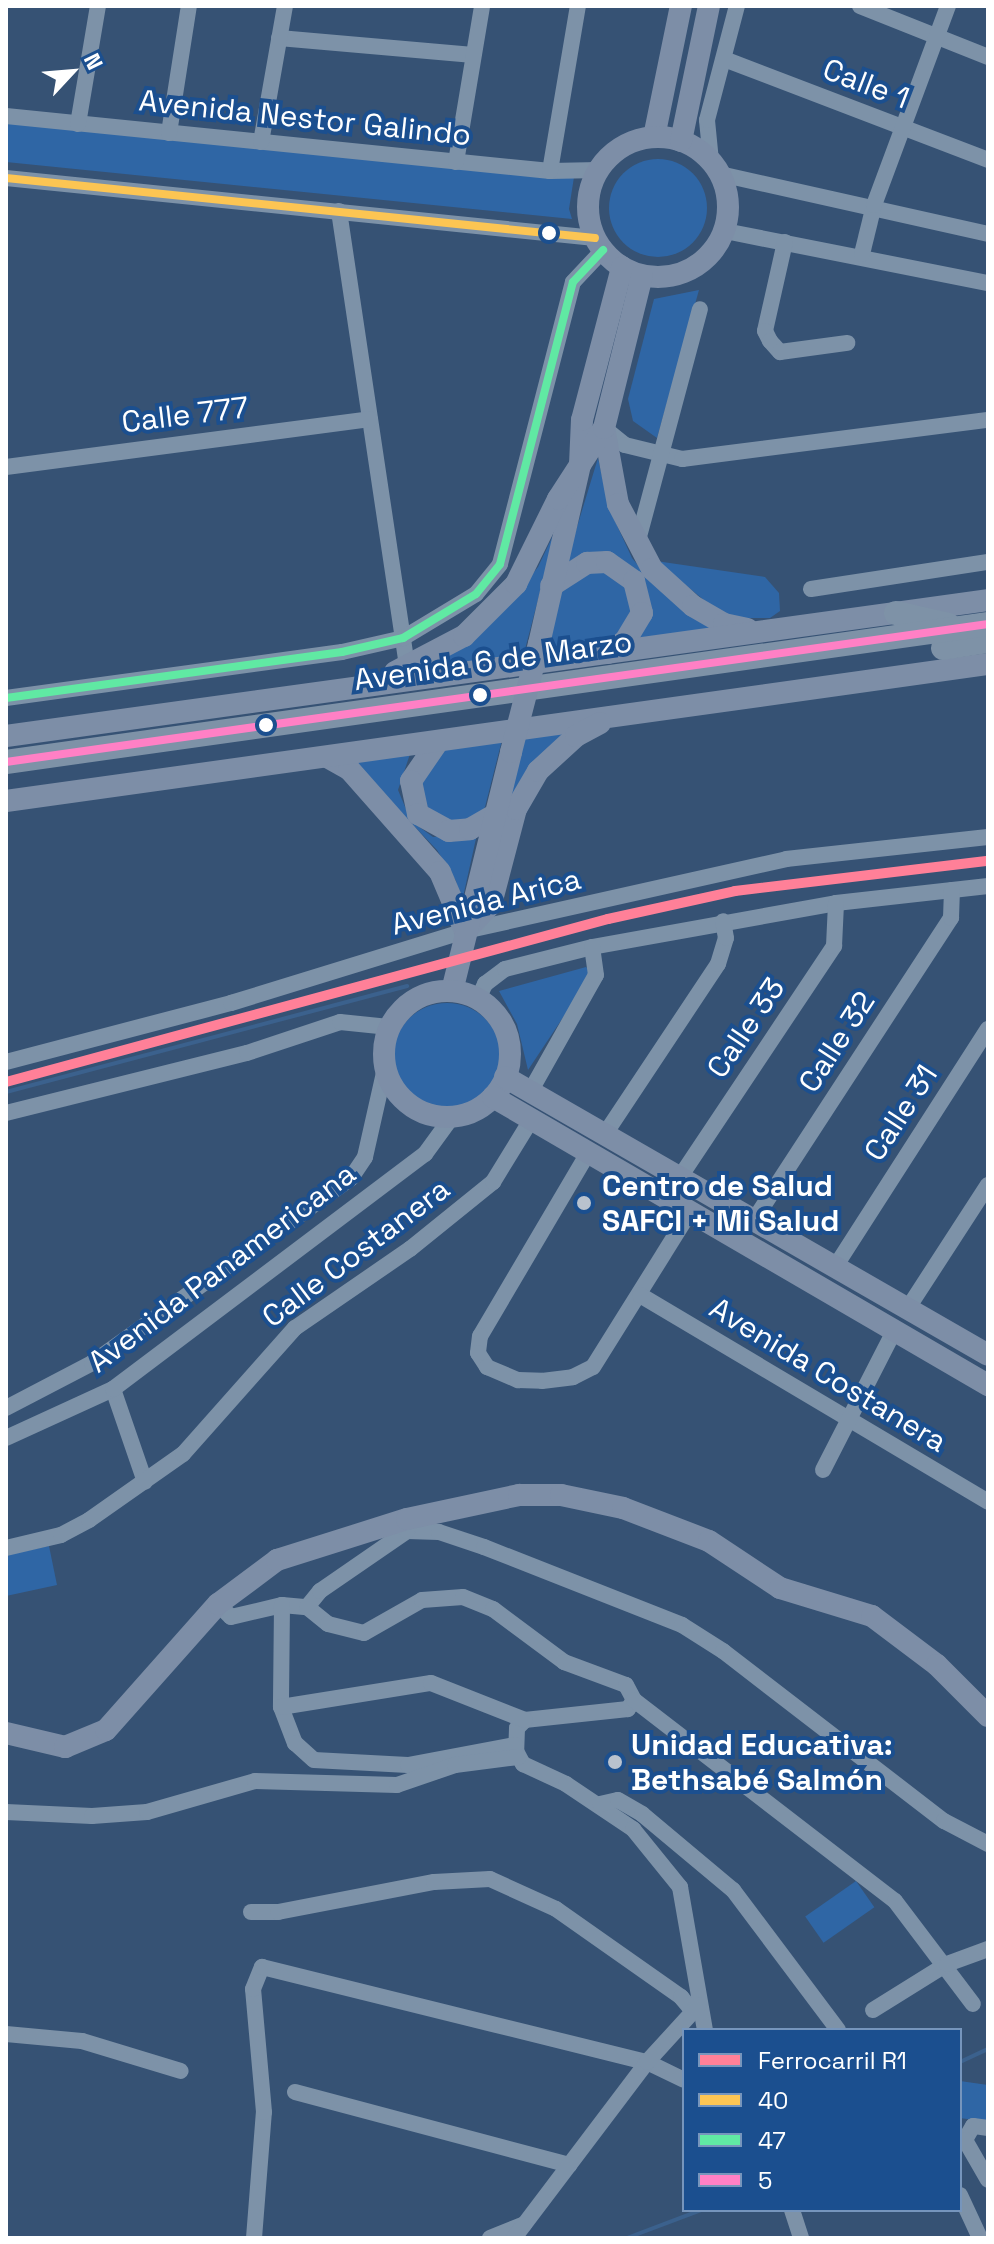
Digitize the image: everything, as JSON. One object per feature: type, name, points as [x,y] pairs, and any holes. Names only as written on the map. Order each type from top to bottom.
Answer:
[{"type":"highway","points":[[896,613],[963,628]]},
{"type":"highway","name":"Avenida 6 de Marzo","points":[[6,762],[988,624]]},
{"type":"highway","name":"Avenida 6 de Marzo","points":[[6,778],[988,641]]},
{"type":"main road","points":[[654,137],[681,6]]},
{"type":"main road","points":[[681,141],[709,6]]},
{"type":"main road","points":[[654,137],[681,141],[716,168],[728,205],[725,231],[700,264],[682,274],[632,271],[599,244],[588,209],[599,170],[622,147],[654,137]]},
{"type":"main road","points":[[632,271],[604,428],[618,504],[637,545],[662,579],[693,606],[724,624],[772,630]]},
{"type":"main road","points":[[452,991],[539,644],[580,465],[582,420],[632,271]]},
{"type":"main road","points":[[352,687],[407,668],[464,636],[516,584],[580,465],[604,428]]},
{"type":"main road","points":[[551,586],[587,563],[607,562],[634,581],[642,613],[625,641],[608,653]]},
{"type":"main road","name":"Avenida 6 de Marzo","points":[[6,736],[988,600]]},
{"type":"main road","points":[[6,801],[988,664]]},
{"type":"main road","points":[[465,931],[491,904],[516,809],[538,771],[576,736],[615,716]]},
{"type":"main road","points":[[437,743],[411,781],[418,814],[449,831],[470,829],[494,815]]},
{"type":"main road","points":[[327,757],[349,769],[440,872],[465,931]]},
{"type":"main road","points":[[452,991],[478,999],[506,1034],[505,1077],[493,1097],[452,1117],[430,1115],[410,1105],[394,1088],[385,1068],[389,1027],[422,996],[452,991]]},
{"type":"main road","points":[[505,1077],[988,1354]]},
{"type":"main road","points":[[493,1097],[988,1385]]},
{"type":"main road","points":[[6,1733],[65,1747],[106,1730],[218,1604],[277,1560],[519,1495],[561,1495],[623,1508],[709,1541],[780,1588],[872,1616],[925,1656],[988,1716]]},
{"type":"street","points":[[78,124],[98,6]]},
{"type":"street","points":[[169,133],[189,6]]},
{"type":"street","points":[[261,142],[285,6]]},
{"type":"street","points":[[456,162],[482,6]]},
{"type":"street","points":[[550,171],[578,6]]},
{"type":"street","points":[[737,6],[707,120],[716,168],[988,234]]},
{"type":"street","points":[[860,6],[988,57]]},
{"type":"street","points":[[862,254],[874,205],[948,6]]},
{"type":"street","points":[[279,38],[473,55]]},
{"type":"street","name":"Calle 1","points":[[724,59],[988,160]]},
{"type":"street","name":"Avenida Nestor Galindo","points":[[6,116],[550,171],[599,170]]},
{"type":"street","points":[[6,178],[339,211],[599,244],[573,282],[500,564],[476,594],[403,638],[342,652],[6,698]]},
{"type":"street","points":[[339,211],[407,668]]},
{"type":"street","points":[[725,231],[862,254],[988,283]]},
{"type":"street","points":[[785,242],[765,331],[770,341],[780,352],[847,343]]},
{"type":"street","points":[[637,545],[700,309]]},
{"type":"street","name":"Calle 777","points":[[6,467],[370,419]]},
{"type":"street","points":[[604,428],[625,445],[682,459],[988,420]]},
{"type":"street","points":[[811,589],[988,562]]},
{"type":"street","name":"Avenida Arica","points":[[6,1062],[231,1003],[465,931],[786,859],[988,837]]},
{"type":"street","points":[[478,999],[485,984],[505,969],[592,947],[836,903],[988,886]]},
{"type":"street","name":"Calle 32","points":[[754,1220],[951,918],[952,890]]},
{"type":"street","name":"Calle 33","points":[[680,1177],[834,946],[836,903]]},
{"type":"street","points":[[605,1134],[718,964],[726,938],[723,921]]},
{"type":"street","points":[[530,1092],[596,975],[592,947]]},
{"type":"street","points":[[6,1113],[247,1053],[340,1022],[389,1027]]},
{"type":"street","name":"Calle 31","points":[[835,1267],[988,1029]]},
{"type":"street","name":"Avenida Panamericana","points":[[6,1408],[92,1363],[351,1178],[365,1157],[385,1068]]},
{"type":"street","name":"Avenida Panamericana","points":[[6,1438],[113,1389],[425,1154],[452,1117]]},
{"type":"street","name":"Calle Costanera","points":[[6,1548],[61,1535],[183,1454],[295,1328],[410,1249],[493,1182],[531,1120]]},
{"type":"street","points":[[588,1153],[480,1336],[478,1353],[487,1367],[518,1380],[573,1377],[600,1359],[690,1212]]},
{"type":"street","points":[[908,1308],[988,1185]]},
{"type":"street","name":"Avenida Costanera","points":[[640,1295],[988,1502]]},
{"type":"street","points":[[823,1470],[894,1331]]},
{"type":"street","points":[[113,1389],[145,1482]]},
{"type":"street","points":[[307,1607],[320,1591],[407,1525],[484,1547],[682,1625],[723,1651],[944,1821],[988,1844]]},
{"type":"street","points":[[218,1604],[237,1617],[282,1605],[307,1607],[328,1624],[364,1633],[422,1600],[463,1597],[493,1609],[564,1662],[626,1685],[634,1700],[851,1863],[911,1917],[973,2004]]},
{"type":"street","points":[[282,1605],[281,1707],[295,1743],[321,1763],[423,1764],[517,1751],[600,1804],[647,1842],[680,1887],[695,2008],[704,2028]]},
{"type":"street","points":[[281,1707],[431,1683],[525,1720],[624,1710],[634,1700]]},
{"type":"street","points":[[517,1751],[517,1728],[525,1720]]},
{"type":"street","points":[[6,1812],[92,1816],[147,1812],[255,1781],[397,1785],[455,1765],[517,1751]]},
{"type":"street","points":[[600,1804],[618,1800],[634,1809],[733,1890],[836,2028]]},
{"type":"street","points":[[251,1912],[278,1912],[434,1882],[490,1879],[556,1909],[695,2008]]},
{"type":"street","points":[[873,2010],[947,1964],[988,1949]]},
{"type":"street","points":[[254,2238],[264,2112],[253,1989],[262,1967],[647,2062],[682,2079]]},
{"type":"street","points":[[490,2238],[519,2231],[647,2062],[695,2008]]},
{"type":"street","points":[[6,2034],[82,2041],[181,2071]]},
{"type":"street","points":[[295,2092],[569,2165]]},
{"type":"street","points":[[988,2128],[973,2126],[965,2140],[988,2180]]},
{"type":"street","points":[[962,2199],[980,2238]]},
{"type":"street","points":[[793,2212],[801,2238]]},
{"type":"shaded area","points":[[6,120],[574,177],[569,209],[572,219],[6,162]]},
{"type":"shaded area","points":[[658,159],[677,163],[693,173],[703,189],[707,208],[703,227],[693,243],[677,253],[658,257],[639,253],[623,243],[613,227],[609,208],[613,189],[623,173],[639,163]]},
{"type":"shaded area","points":[[699,290],[657,438],[633,421],[628,399],[654,299]]},
{"type":"shaded area","points":[[598,458],[609,508],[632,558],[651,581],[720,629],[635,638],[649,606],[585,553],[566,563]]},
{"type":"shaded area","points":[[557,527],[523,657],[419,670],[513,599],[538,567]]},
{"type":"shaded area","points":[[656,561],[765,577],[779,593],[780,611],[770,618],[736,618],[710,605]]},
{"type":"shaded area","points":[[606,570],[628,584],[635,608],[613,641],[546,655],[559,595],[573,576]]},
{"type":"shaded area","points":[[571,731],[490,879],[525,737]]},
{"type":"shaded area","points":[[502,740],[485,807],[478,817],[468,822],[440,820],[417,796],[424,764],[437,751]]},
{"type":"shaded area","points":[[410,754],[398,790],[411,821],[433,837],[477,834],[461,906],[456,881],[437,850],[353,762]]},
{"type":"shaded area","points":[[586,967],[592,974],[528,1070],[517,1024],[499,991]]},
{"type":"shaded area","points":[[447,1003],[468,1008],[485,1019],[496,1036],[501,1057],[496,1078],[485,1095],[468,1106],[447,1111],[426,1106],[409,1095],[398,1078],[393,1057],[398,1036],[409,1019],[426,1008]]},
{"type":"shaded area","points":[[49,1546],[57,1585],[6,1596],[6,1555]]},
{"type":"shaded area","points":[[856,1881],[874,1907],[824,1943],[805,1917]]},
{"type":"shaded area","points":[[962,2081],[988,2085],[988,2122],[962,2118]]},
{"type":"waterway","points":[[6,1092],[407,986]]},
{"type":"waterway","points":[[962,2061],[988,2049]]},
{"type":"waterway","points":[[627,2238],[696,2212]]},
{"type":"rail line","name":"R1","points":[[6,1082],[608,919],[735,891],[988,861]]},
{"type":"transit line","name":"40","points":[[6,178],[595,238]]},
{"type":"transit line","name":"47","points":[[6,698],[342,652],[403,638],[476,594],[500,564],[573,282],[603,250]]},
{"type":"transit line","name":"5","points":[[6,762],[988,624]]},
{"type":"place","name":"Centro de Salud SAFCI + Mi Salud","points":[[584,1203]]},
{"type":"place","name":"Unidad Educativa: Bethsabé Salmón","points":[[615,1762]]}]
